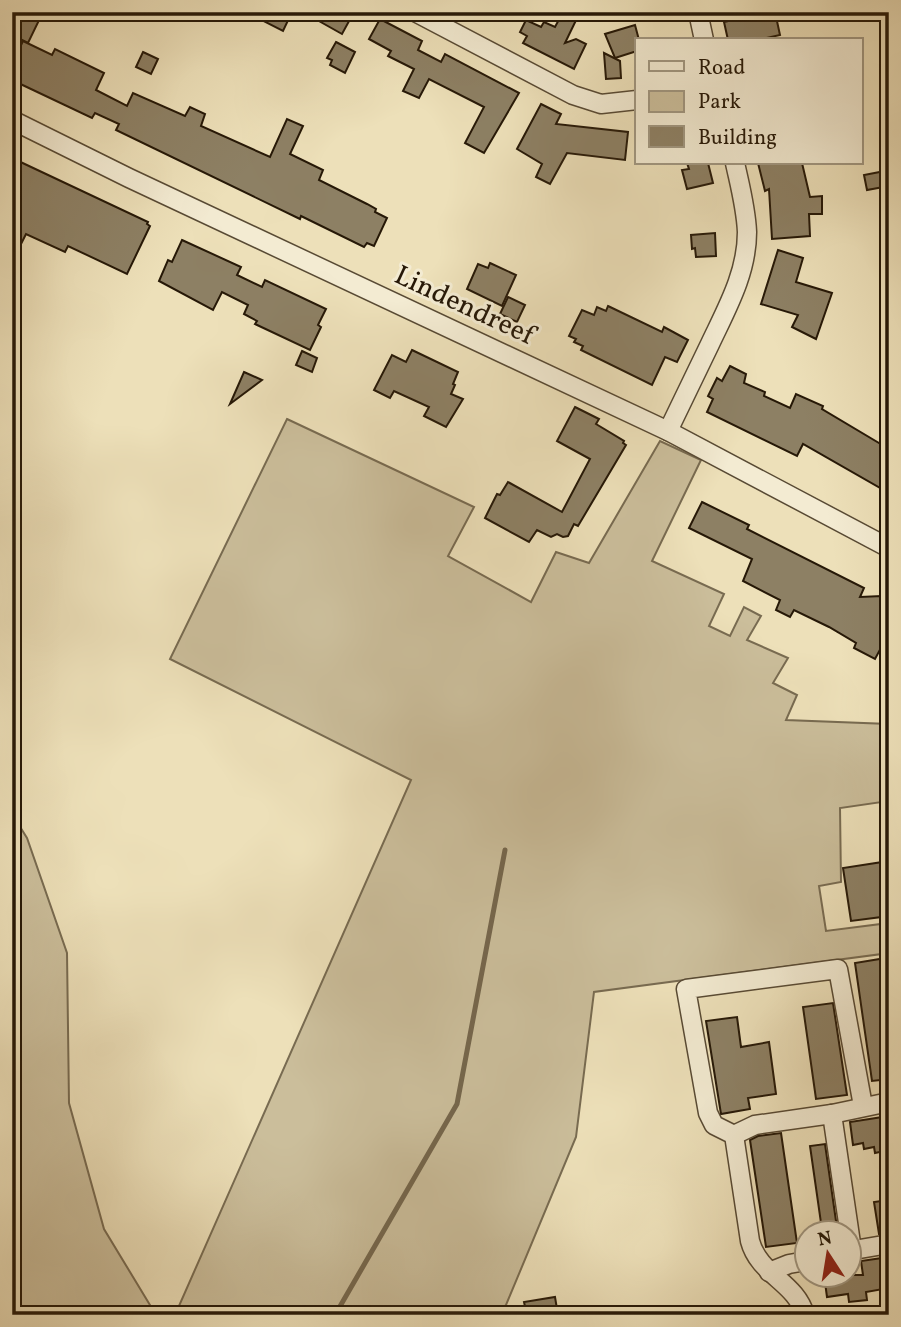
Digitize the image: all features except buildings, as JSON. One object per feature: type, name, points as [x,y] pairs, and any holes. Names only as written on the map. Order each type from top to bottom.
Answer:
[{"type":"street","points":[[415,12],[573,95],[601,104],[635,100]]},
{"type":"street","points":[[698,12],[704,38]]},
{"type":"street","name":"Lindendreef","points":[[12,120],[129,178],[668,432],[889,548]]},
{"type":"street","points":[[668,432],[739,281],[745,258],[745,209],[735,164]]},
{"type":"street","points":[[734,1135],[714,1125],[708,1113],[686,989],[838,969],[863,1106]]},
{"type":"street","points":[[734,1135],[755,1125],[832,1114],[889,1102]]},
{"type":"street","points":[[832,1114],[846,1218]]},
{"type":"street","points":[[734,1135],[754,1255],[801,1302],[805,1315]]},
{"type":"street","points":[[862,1248],[889,1244]]},
{"type":"street","points":[[769,1272],[792,1264]]},
{"type":"green space","points":[[287,419],[474,507],[448,556],[531,602],[556,552],[589,563],[660,441],[701,460],[652,561],[724,594],[709,626],[730,636],[744,607],[761,616],[747,640],[788,658],[773,683],[797,695],[786,720],[889,724],[889,801],[840,808],[841,882],[819,886],[826,931],[889,923],[889,953],[594,992],[576,1137],[506,1305],[497,1315],[175,1315],[411,780],[170,659]]},
{"type":"green space","points":[[12,814],[27,838],[67,953],[69,1103],[104,1229],[156,1315],[12,1315]]},
{"type":"waterway","points":[[335,1315],[457,1104],[505,850]]}]
